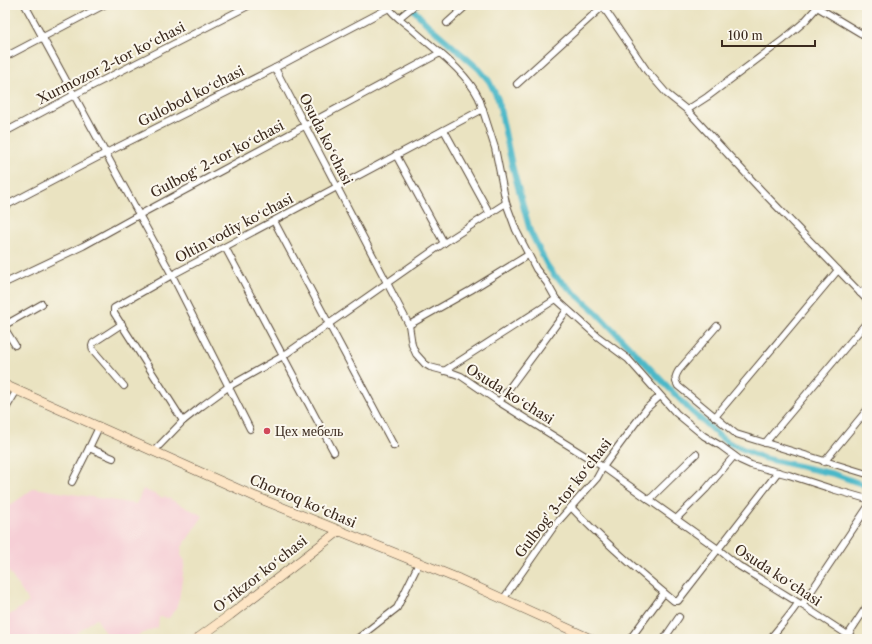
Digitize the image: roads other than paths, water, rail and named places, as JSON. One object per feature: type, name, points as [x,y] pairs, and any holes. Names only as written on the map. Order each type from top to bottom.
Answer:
[{"type":"main road","name":"Chortoq koʻchasi","points":[[5,385],[256,498],[504,598],[585,638]]},
{"type":"main road","name":"Oʻrikzor koʻchasi","points":[[198,639],[339,531]]},
{"type":"street","points":[[25,5],[172,275],[250,429]]},
{"type":"street","points":[[5,57],[104,5]]},
{"type":"street","name":"Xurmozor 2-tor koʻchasi","points":[[5,132],[250,5]]},
{"type":"street","points":[[400,16],[415,5]]},
{"type":"street","points":[[447,23],[467,5]]},
{"type":"street","points":[[517,84],[602,5],[647,71],[667,94],[687,110],[867,300]]},
{"type":"street","points":[[388,6],[470,83],[479,98],[496,148],[506,203],[516,230],[536,269],[547,283],[556,299],[607,344],[628,358],[676,413],[704,436],[740,460],[751,465],[867,499]]},
{"type":"street","name":"Gulobod koʻchasi","points":[[5,206],[106,153],[275,68],[388,6]]},
{"type":"street","points":[[687,110],[783,40],[804,22],[818,6],[867,37]]},
{"type":"street","name":"Gulbogʻ 2-tor koʻchasi","points":[[5,284],[83,246],[440,54]]},
{"type":"street","name":"Osuda koʻchasi","points":[[275,68],[409,325],[412,345],[421,360],[430,367],[460,376],[603,467],[756,578],[854,639]]},
{"type":"street","name":"Oltin vodiy koʻchasi","points":[[183,421],[114,313],[114,308],[172,275],[483,109]]},
{"type":"street","points":[[444,130],[490,214]]},
{"type":"street","points":[[396,155],[444,243]]},
{"type":"street","points":[[154,451],[183,421],[228,387],[283,356],[388,284],[444,243],[506,203]]},
{"type":"street","points":[[274,220],[328,325],[394,446]]},
{"type":"street","points":[[225,247],[334,452]]},
{"type":"street","points":[[409,325],[471,290],[528,255]]},
{"type":"street","points":[[715,418],[838,270]]},
{"type":"street","points":[[860,293],[867,288]]},
{"type":"street","points":[[444,371],[556,299]]},
{"type":"street","points":[[5,325],[42,304]]},
{"type":"street","points":[[499,402],[567,310]]},
{"type":"street","points":[[765,443],[867,322]]},
{"type":"street","points":[[122,324],[93,343],[92,346],[93,350],[124,386]]},
{"type":"street","points":[[717,326],[678,370],[675,379],[678,386],[736,434],[867,474]]},
{"type":"street","points":[[5,329],[15,345]]},
{"type":"street","points":[[5,410],[17,390]]},
{"type":"street","name":"Gulbog' 3-tor koʻchasi","points":[[504,598],[554,525],[597,478],[603,467],[647,408],[660,396]]},
{"type":"street","points":[[824,462],[867,410]]},
{"type":"street","points":[[72,482],[99,427]]},
{"type":"street","points":[[89,448],[113,458]]},
{"type":"street","points":[[649,500],[696,454]]},
{"type":"street","points":[[676,519],[706,490],[734,456]]},
{"type":"street","points":[[571,507],[621,557],[674,601],[679,601],[778,472]]},
{"type":"street","points":[[770,639],[784,620],[789,617],[800,604],[867,508]]},
{"type":"street","points":[[357,639],[397,608],[419,563]]},
{"type":"street","points":[[630,639],[664,593]]},
{"type":"street","points":[[848,635],[867,606]]},
{"type":"street","points":[[664,639],[679,617]]},
{"type":"waterway","points":[[409,5],[427,24],[479,69],[489,81],[498,99],[512,165],[530,231],[547,265],[554,275],[596,312],[690,410],[725,441],[763,458],[834,474],[867,486]]},
{"type":"place","name":"Цех мебель","points":[[267,431]]}]
